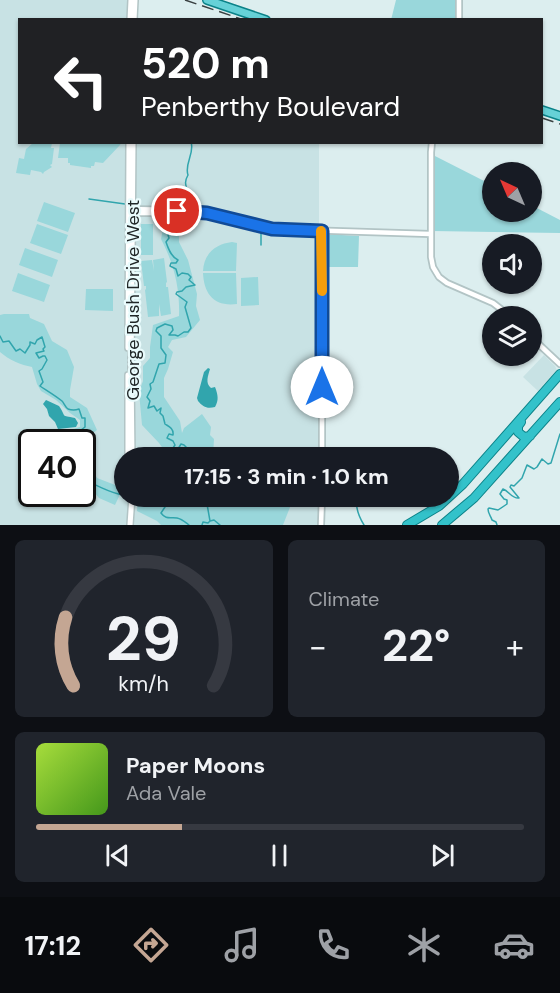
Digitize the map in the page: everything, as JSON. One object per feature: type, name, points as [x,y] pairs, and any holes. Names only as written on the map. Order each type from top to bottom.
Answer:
[{"type":"highway","points":[[407,525],[439,506],[463,484],[560,374]]},
{"type":"highway","points":[[530,436],[520,435],[518,426],[548,393],[548,387]]},
{"type":"highway","points":[[442,525],[474,498],[559,403]]},
{"type":"main road","points":[[132,18],[133,0]]},
{"type":"main road","points":[[207,0],[260,18]]},
{"type":"main road","points":[[543,110],[560,116]]},
{"type":"main road","name":"George Bush Drive West","points":[[130,447],[131,144]]},
{"type":"main road","points":[[128,525],[129,507]]},
{"type":"street","points":[[459,0],[459,18]]},
{"type":"street","points":[[432,144],[430,234],[431,260],[435,271],[451,285],[497,306]]},
{"type":"street","points":[[131,211],[173,210],[215,215],[272,229],[430,234]]},
{"type":"street","points":[[322,231],[322,447]]},
{"type":"street","points":[[542,348],[560,366]]},
{"type":"street","points":[[321,525],[322,507]]},
{"type":"shaded area","points":[[0,0],[129,0],[127,18],[18,18],[18,144],[319,144],[319,447],[114,447],[114,507],[318,507],[318,525],[0,525]]},
{"type":"shaded area","points":[[396,0],[457,0],[456,18],[392,18]]},
{"type":"shaded area","points":[[32,144],[52,144],[51,148],[54,148],[50,165],[52,167],[43,174],[31,170],[30,175],[16,173],[19,158],[24,159],[26,149]]},
{"type":"shaded area","points":[[60,144],[120,144],[103,163],[95,162],[91,168],[70,165],[68,158],[58,158]]},
{"type":"shaded area","points":[[433,155],[482,180],[482,222],[542,222],[542,211],[560,220],[560,233],[432,231]]},
{"type":"shaded area","points":[[44,202],[75,213],[68,232],[37,221]]},
{"type":"shaded area","points":[[172,220],[186,221],[179,232],[179,242],[188,260],[197,294],[196,306],[200,320],[186,337],[172,340],[168,347],[173,352],[164,378],[164,397],[180,421],[182,433],[184,428],[202,414],[211,427],[210,435],[214,439],[214,447],[162,447],[142,425],[139,392],[143,381],[143,366],[150,358],[153,325],[179,316],[175,276],[161,239],[164,225]]},
{"type":"shaded area","points":[[37,224],[68,235],[61,254],[30,243]]},
{"type":"shaded area","points":[[141,224],[153,224],[153,255],[141,255]]},
{"type":"shaded area","points":[[324,234],[359,236],[358,267],[324,267]]},
{"type":"shaded area","points":[[232,242],[237,243],[236,271],[203,271],[208,254],[212,250]]},
{"type":"shaded area","points":[[25,248],[58,260],[52,277],[19,265]]},
{"type":"shaded area","points":[[164,258],[171,314],[161,316],[159,304],[159,316],[148,317],[146,286],[144,286],[141,261],[152,260],[154,271],[153,260]]},
{"type":"shaded area","points":[[18,273],[50,285],[44,302],[12,291]]},
{"type":"shaded area","points":[[203,273],[236,273],[237,304],[222,303],[212,298],[208,293]]},
{"type":"shaded area","points":[[258,277],[259,305],[241,306],[241,278]]},
{"type":"shaded area","points":[[86,289],[113,289],[113,311],[85,310]]},
{"type":"shaded area","points":[[29,314],[30,318],[44,324],[52,341],[67,350],[74,367],[70,397],[87,408],[97,430],[74,429],[80,427],[80,420],[41,391],[32,367],[15,362],[0,352],[0,315]]},
{"type":"shaded area","points":[[544,355],[557,370],[538,391],[523,377],[534,366],[542,366]]},
{"type":"shaded area","points":[[210,369],[208,384],[211,388],[215,387],[218,397],[215,407],[210,408],[202,405],[197,398],[204,372]]},
{"type":"shaded area","points":[[46,400],[59,406],[65,416],[75,418],[78,423],[76,427],[58,429],[43,404]]},
{"type":"shaded area","points":[[96,476],[114,485],[114,505],[96,494]]},
{"type":"shaded area","points":[[137,507],[290,507],[283,525],[161,525],[137,511]]},
{"type":"waterway","points":[[174,447],[173,441],[167,438],[169,434],[173,435],[173,431],[165,424],[160,413],[161,408],[157,411],[154,406],[148,408],[150,401],[147,397],[159,364],[165,363],[166,355],[161,348],[161,336],[156,331],[157,328],[165,324],[172,326],[173,330],[169,335],[178,336],[188,332],[191,328],[185,307],[187,302],[176,294],[186,287],[195,285],[189,280],[191,277],[188,274],[182,273],[178,276],[176,269],[170,266],[178,260],[172,255],[166,242],[184,210],[187,199],[187,167],[192,144]]},
{"type":"waterway","points":[[89,199],[125,204]]},
{"type":"waterway","points":[[156,216],[173,225]]},
{"type":"waterway","points":[[261,231],[261,245]]},
{"type":"waterway","points":[[0,336],[3,342],[9,341],[16,351],[20,349],[25,353],[30,342],[35,344],[42,337],[44,351],[36,353],[39,358],[45,356],[47,360],[39,371],[43,382],[40,386],[62,401],[68,409],[79,409],[82,418],[85,418],[85,427],[82,429]]},
{"type":"waterway","points":[[497,525],[492,520],[488,509],[498,510],[507,504],[507,500],[500,494],[503,489],[519,498],[510,487],[511,485],[514,486],[522,478],[527,465],[534,469],[542,459],[548,464],[551,463],[560,434]]},
{"type":"waterway","points":[[179,447],[181,444],[186,447]]},
{"type":"waterway","points":[[96,485],[114,492]]},
{"type":"waterway","points":[[165,507],[161,513],[163,515],[179,518],[189,525]]},
{"type":"waterway","points":[[208,507],[210,521],[214,520],[220,525]]},
{"type":"waterway","points":[[357,507],[364,525]]},
{"type":"waterway","points":[[202,525],[203,522],[210,521]]},
{"type":"railway","points":[[185,0],[238,18]]},
{"type":"railway","points":[[543,118],[560,124]]},
{"type":"slow traffic","points":[[321,231],[322,291]]},
{"type":"route","points":[[177,211],[207,213],[272,229],[322,231],[322,387]]}]
